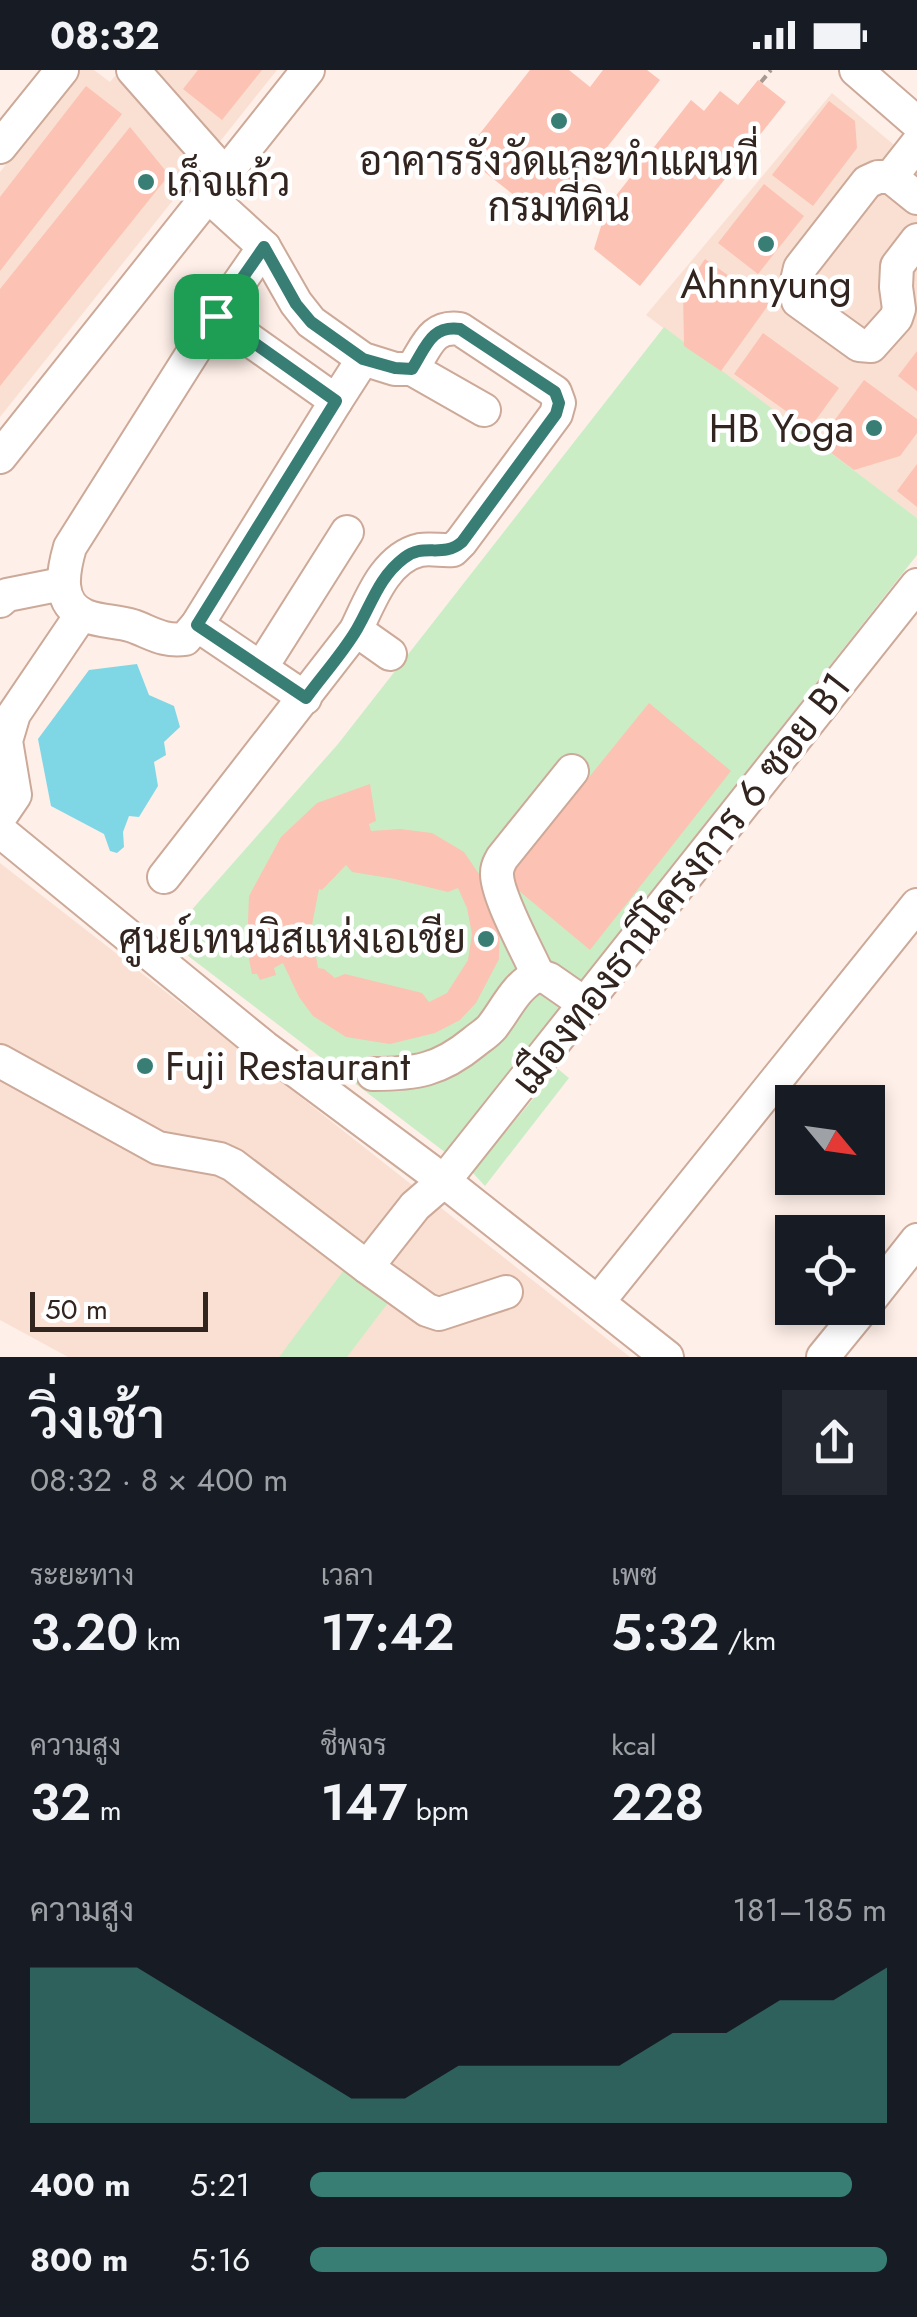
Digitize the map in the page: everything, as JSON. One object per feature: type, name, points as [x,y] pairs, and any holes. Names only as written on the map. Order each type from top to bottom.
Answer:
[{"type":"street","points":[[0,147],[62,70]]},
{"type":"street","points":[[133,70],[264,247],[296,304],[311,322],[363,359],[412,369],[484,410]]},
{"type":"street","points":[[0,457],[308,70]]},
{"type":"street","points":[[859,71],[917,122]]},
{"type":"street","points":[[891,177],[917,144]]},
{"type":"street","points":[[917,198],[891,177],[867,182],[800,268],[798,302],[859,345],[871,346],[896,318],[897,266],[917,240]]},
{"type":"street","points":[[264,247],[70,547],[62,584],[67,598],[81,615],[128,625],[170,641],[186,639],[363,359]]},
{"type":"street","points":[[216,316],[336,401]]},
{"type":"street","points":[[164,877],[356,630],[384,576],[408,554],[425,549],[452,550],[462,542],[556,414],[559,403],[555,392],[460,329],[437,330],[412,369]]},
{"type":"street","points":[[261,668],[347,532]]},
{"type":"street","points":[[0,601],[7,595],[62,584]]},
{"type":"street","name":"เมืองทองธานีโครงการ 6 ซอย B1","points":[[367,1267],[415,1206],[444,1181],[917,586]]},
{"type":"street","points":[[0,818],[15,795],[3,736],[81,615]]},
{"type":"street","points":[[197,625],[306,698]]},
{"type":"street","points":[[356,630],[390,654]]},
{"type":"street","points":[[538,975],[503,898],[496,868],[572,770]]},
{"type":"street","points":[[0,830],[264,1047],[444,1181],[667,1357]]},
{"type":"street","points":[[598,1302],[917,906]]},
{"type":"street","points":[[373,1074],[410,1074],[450,1060],[491,1029],[526,980],[538,975],[585,1004]]},
{"type":"street","points":[[0,1061],[158,1148],[233,1165],[427,1310],[439,1314],[506,1292]]},
{"type":"street","points":[[885,1280],[917,1240]]},
{"type":"street","points":[[824,1357],[849,1325]]},
{"type":"path","points":[[761,82],[771,70]]},
{"type":"shaded area","points":[[80,70],[94,70],[110,82],[120,70],[277,70],[0,417],[0,172]]},
{"type":"shaded area","points":[[832,93],[917,164],[917,518],[646,315]]},
{"type":"shaded area","points":[[0,863],[630,1357],[68,1357],[0,1320]]},
{"type":"green space","points":[[664,327],[917,518],[917,555],[446,1153],[166,939],[338,744]]},
{"type":"green space","points":[[558,1069],[569,1078],[485,1186],[472,1172]]},
{"type":"green space","points":[[344,1270],[388,1303],[347,1357],[279,1357]]},
{"type":"water","points":[[137,664],[149,695],[174,706],[180,727],[164,742],[166,755],[154,762],[158,786],[139,817],[129,816],[123,832],[124,847],[117,853],[110,851],[104,834],[51,806],[38,739],[89,670]]},
{"type":"building","points":[[198,70],[262,70],[222,120],[183,89]]},
{"type":"building","name":"อาคารรังวัดและทำแผนที่ กรมที่ดิน","points":[[530,70],[569,70],[590,87],[603,70],[647,70],[660,80],[548,222],[463,155]]},
{"type":"building","points":[[758,80],[786,102],[640,286],[594,249],[607,207],[691,100],[704,111],[720,91],[738,105]]},
{"type":"building","points":[[86,86],[122,114],[0,271],[0,197]]},
{"type":"building","points":[[829,101],[855,121],[857,148],[813,206],[772,175]]},
{"type":"building","points":[[130,127],[169,175],[0,386],[0,289]]},
{"type":"building","points":[[764,184],[804,216],[758,274],[718,243]]},
{"type":"building","points":[[705,259],[769,304],[721,371],[684,346],[683,291]]},
{"type":"building","points":[[763,333],[839,388],[810,428],[734,374]]},
{"type":"building","points":[[917,351],[917,391],[898,376]]},
{"type":"building","points":[[864,380],[917,419],[917,433],[900,456],[854,470],[818,443]]},
{"type":"building","points":[[917,464],[917,507],[897,491]]},
{"type":"building","points":[[649,703],[731,771],[590,950],[506,880]]},
{"type":"building","name":"ศูนย์เทนนิสแห่งเอเชีย","points":[[370,784],[376,821],[369,824],[371,831],[432,833],[464,852],[483,880],[500,917],[499,959],[476,1003],[460,1020],[435,1033],[390,1044],[346,1037],[313,1016],[283,963],[274,968],[276,975],[260,980],[252,974],[247,949],[249,896],[281,837],[317,803]],"holes":[[[346,865],[352,872],[448,892],[458,888],[472,934],[468,960],[447,993],[429,1002],[422,993],[345,974],[335,978],[318,968],[311,930],[319,889]]]},
{"type":"place","name":"อาคารรังวัดและทำแผนที่ กรมที่ดิน","points":[[559,121]]},
{"type":"place","name":"เก็จแก้ว","points":[[146,182]]},
{"type":"place","name":"Ahnnyung","points":[[766,244]]},
{"type":"place","name":"HB Yoga","points":[[874,428]]},
{"type":"place","name":"ศูนย์เทนนิสแห่งเอเชีย","points":[[486,939]]},
{"type":"place","name":"Fuji Restaurant","points":[[145,1066]]},
{"type":"route","points":[[264,247],[296,304],[311,322],[363,359],[412,369],[437,330],[460,329],[555,392],[559,403],[556,414],[462,542],[452,550],[425,549],[408,554],[384,576],[356,630],[306,698],[197,625],[336,401],[216,316],[264,247]]}]
